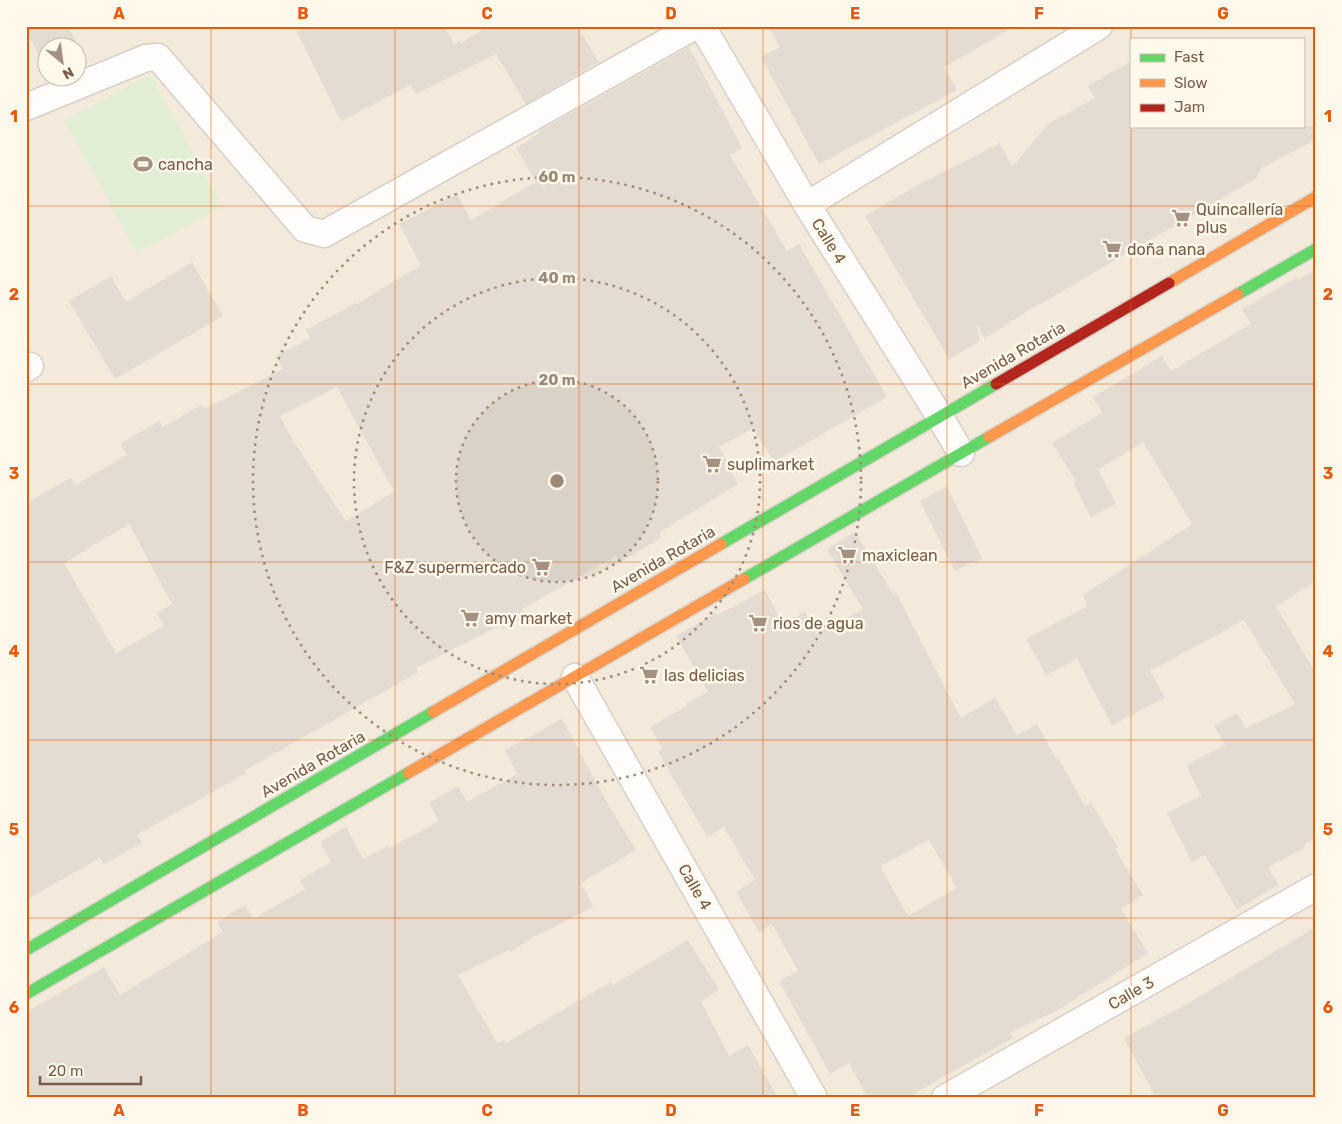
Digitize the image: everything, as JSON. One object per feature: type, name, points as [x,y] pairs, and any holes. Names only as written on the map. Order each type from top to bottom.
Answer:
[{"type":"street","points":[[26,108],[146,58],[158,57],[305,229],[324,234],[696,26]]},
{"type":"street","name":"Calle 4","points":[[702,26],[807,206],[940,416],[961,453]]},
{"type":"street","points":[[807,206],[1099,26]]},
{"type":"street","name":"Avenida Rotaria","points":[[26,950],[1316,197]]},
{"type":"street","points":[[26,994],[1316,249]]},
{"type":"street","name":"Calle 4","points":[[575,677],[814,1098]]},
{"type":"street","name":"Calle 3","points":[[945,1098],[1316,887]]},
{"type":"shaded area","points":[[26,26],[1316,26],[1316,1098],[26,1098]]},
{"type":"green space","name":"cancha","points":[[150,74],[222,207],[137,253],[65,121]]},
{"type":"building","points":[[26,26],[68,26],[74,38],[38,38],[38,54],[26,31]]},
{"type":"building","points":[[294,26],[444,26],[454,44],[460,41],[461,43],[482,30],[479,26],[577,26],[599,62],[526,104],[496,54],[416,94],[411,85],[341,121]]},
{"type":"building","points":[[768,26],[1016,26],[944,67],[957,90],[819,164],[761,57],[780,47]]},
{"type":"building","points":[[689,47],[742,148],[730,155],[787,251],[799,244],[887,397],[774,462],[753,428],[719,447],[738,484],[660,532],[662,537],[619,563],[616,556],[522,609],[526,616],[503,629],[501,625],[416,668],[418,672],[244,771],[246,773],[137,835],[142,843],[104,864],[100,858],[26,900],[26,503],[71,478],[75,485],[127,455],[120,444],[159,421],[163,427],[201,405],[204,409],[283,369],[276,356],[310,338],[306,330],[357,304],[421,265],[399,224],[457,194],[471,220],[536,182],[516,148],[540,133],[539,131]],"holes":[[[337,387],[394,492],[346,521],[295,444],[280,416]],[[129,524],[172,604],[157,613],[164,626],[116,653],[64,563]]]},
{"type":"building","points":[[1130,62],[1130,128],[1304,128],[1304,126],[1316,126],[1316,139],[1262,168],[1255,179],[985,338],[976,324],[980,341],[949,359],[865,216],[918,185],[1000,143],[1012,167],[1048,124],[1095,98],[1088,86]]},
{"type":"building","points":[[192,262],[223,316],[115,379],[69,301],[111,276],[126,302]]},
{"type":"building","points":[[1316,269],[1316,581],[1276,607],[1316,673],[1316,838],[1303,845],[1305,848],[1268,867],[1278,885],[1237,909],[1205,855],[1192,862],[1167,813],[1201,796],[1186,765],[1225,745],[1214,726],[1237,713],[1246,728],[1295,704],[1244,620],[1150,671],[1165,698],[1112,725],[1077,659],[1046,675],[1026,639],[1088,606],[1083,595],[1192,524],[1143,442],[1096,471],[1098,470],[1116,504],[1091,517],[1073,483],[1076,481],[1052,443],[1102,413],[1093,397],[1162,356],[1171,371],[1251,324],[1242,309],[1296,278],[1298,280]]},
{"type":"building","points":[[947,487],[982,558],[955,571],[920,501]]},
{"type":"building","points":[[855,532],[893,594],[896,593],[961,718],[995,698],[1017,735],[1037,724],[1085,806],[1091,803],[1118,847],[1115,849],[1143,895],[1121,909],[1148,953],[1058,1010],[1010,1033],[1013,1038],[906,1098],[868,1098],[849,1063],[830,1074],[779,981],[798,971],[772,924],[759,932],[736,892],[755,880],[724,827],[707,837],[658,752],[663,749],[650,727],[708,692],[676,636],[716,613],[717,615],[765,590],[783,624],[805,612],[816,634],[863,609],[827,549]],"holes":[[[929,840],[957,888],[908,916],[880,866]]]},
{"type":"building","points":[[562,719],[609,806],[636,850],[581,883],[593,907],[534,937],[510,952],[509,950],[458,975],[497,1043],[504,1040],[506,1043],[611,982],[613,985],[688,940],[719,990],[701,1001],[729,1056],[748,1045],[778,1098],[26,1098],[26,1010],[34,1008],[104,967],[120,995],[223,932],[217,922],[245,905],[253,919],[305,889],[300,880],[331,862],[320,842],[346,827],[363,859],[388,846],[389,848],[439,821],[429,803],[458,786],[467,802],[517,774],[505,750]]},
{"type":"building","points":[[1316,927],[1316,1098],[1156,1098],[1124,1038],[1197,998]]},
{"type":"traffic: fast","points":[[1238,294],[1316,249]]},
{"type":"traffic: fast","points":[[721,544],[996,384]]},
{"type":"traffic: fast","points":[[744,579],[989,437]]},
{"type":"traffic: fast","points":[[26,950],[433,712]]},
{"type":"traffic: fast","points":[[26,994],[408,773]]},
{"type":"traffic: slow","points":[[1169,283],[1316,197]]},
{"type":"traffic: slow","points":[[989,437],[1238,294]]},
{"type":"traffic: slow","points":[[433,712],[721,544]]},
{"type":"traffic: slow","points":[[408,773],[744,579]]},
{"type":"traffic: jam","points":[[996,384],[1169,283]]},
{"type":"place","name":"cancha","points":[[143,164]]},
{"type":"place","name":"Quincallería plus","points":[[1181,218]]},
{"type":"place","name":"doña nana","points":[[1112,249]]},
{"type":"place","name":"suplimarket","points":[[712,464]]},
{"type":"place","name":"maxiclean","points":[[847,555]]},
{"type":"place","name":"F&Z supermercado","points":[[541,567]]},
{"type":"place","name":"amy market","points":[[470,618]]},
{"type":"place","name":"rios de agua","points":[[758,623]]},
{"type":"place","name":"las delicias","points":[[649,675]]}]
